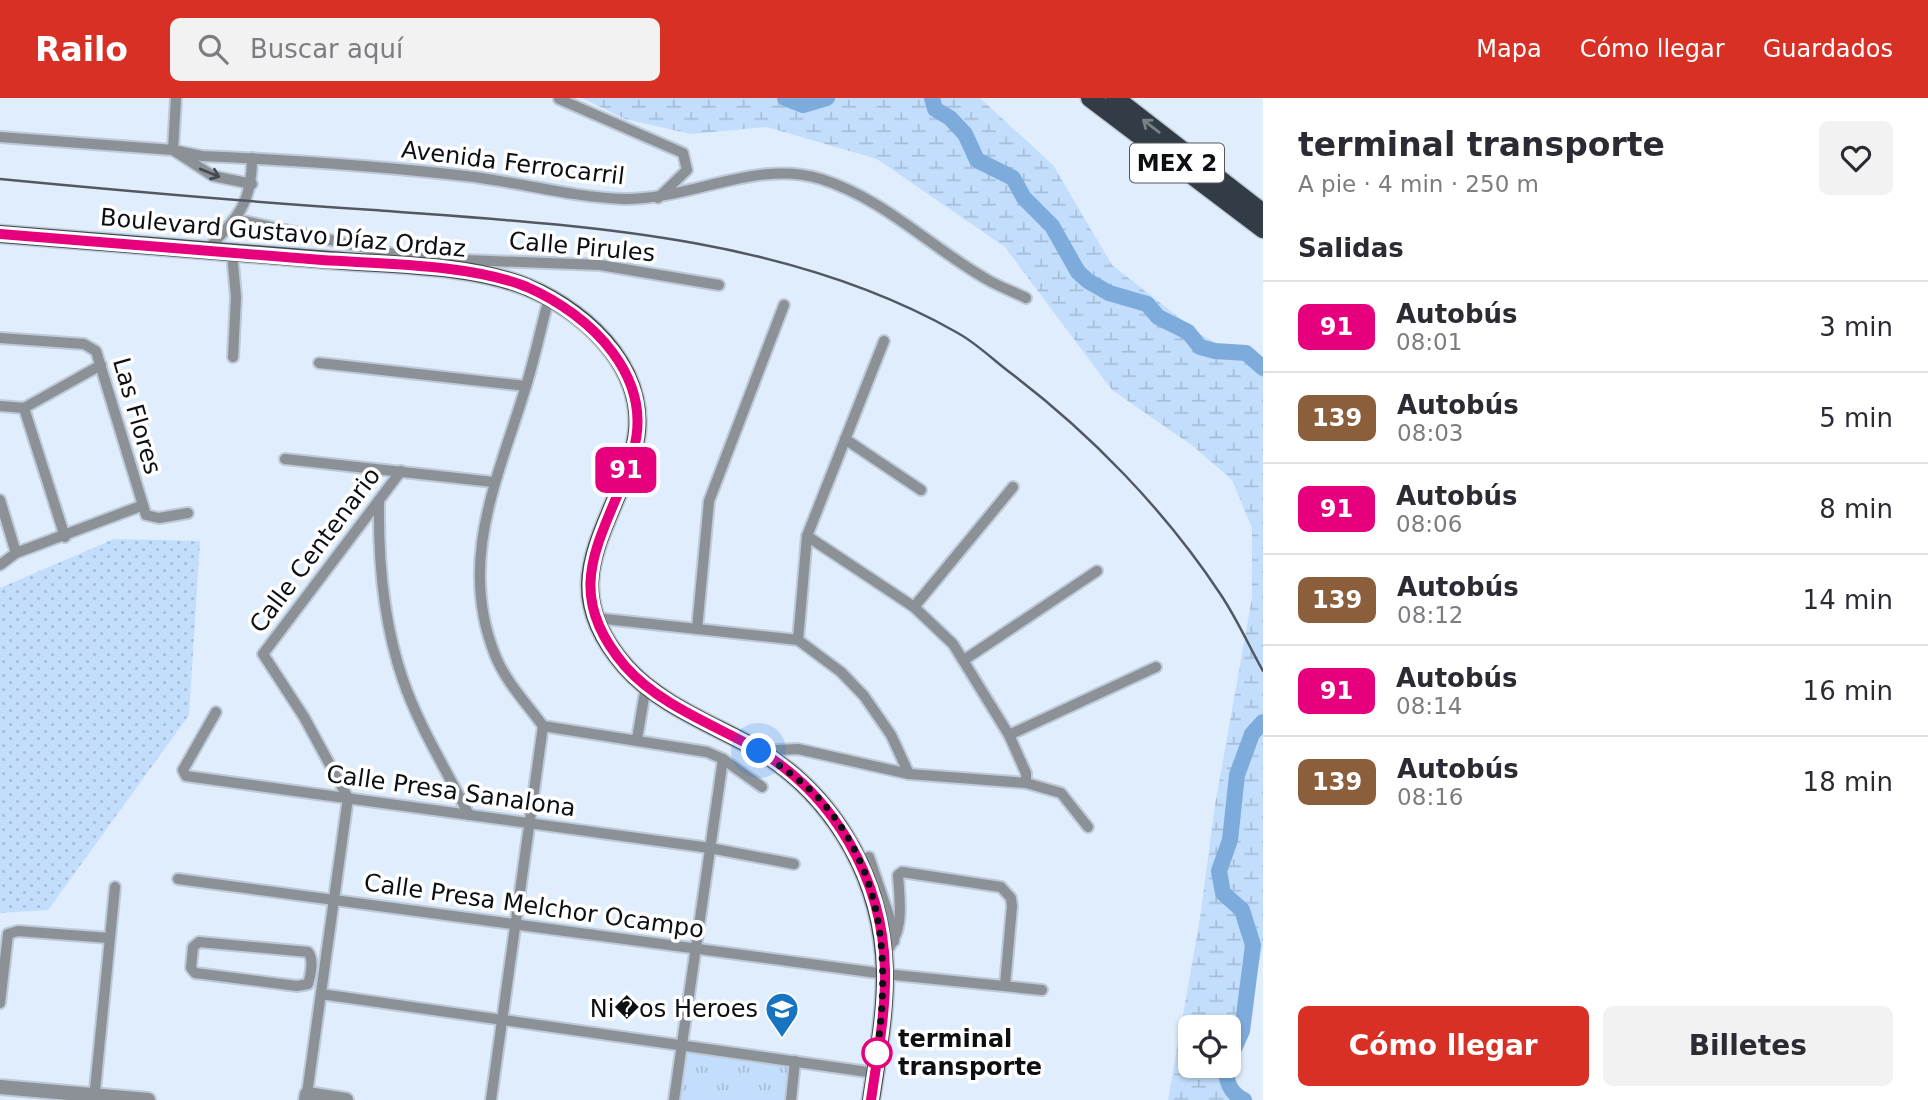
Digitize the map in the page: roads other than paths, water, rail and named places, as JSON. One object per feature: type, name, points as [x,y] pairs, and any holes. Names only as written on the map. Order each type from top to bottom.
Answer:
[{"type":"highway","name":"MEX 2","points":[[1090,98],[1263,229]]},
{"type":"highway","name":"MEX 2","points":[[1115,98],[1263,213]]},
{"type":"main road","name":"Boulevard Gustavo Díaz Ordaz","points":[[0,234],[232,253],[412,262],[491,277],[549,298],[583,321],[607,344],[625,370],[636,397],[638,424],[634,450],[593,554],[591,582],[596,618],[616,655],[646,686],[759,751],[797,779],[828,808],[859,861],[889,949],[871,1100]]},
{"type":"street","points":[[176,98],[173,150],[213,176],[252,184]]},
{"type":"street","points":[[559,99],[683,153],[687,170],[658,199]]},
{"type":"street","name":"Avenida Ferrocarril","points":[[0,137],[173,150],[202,156],[468,176],[583,196],[658,199],[765,173],[792,173],[815,178],[879,205],[988,280],[1026,298]]},
{"type":"street","points":[[207,250],[248,200],[252,184],[252,158]]},
{"type":"street","name":"Calle Pirules","points":[[235,219],[412,262],[600,265],[719,285]]},
{"type":"street","points":[[232,253],[236,297],[233,357]]},
{"type":"street","points":[[491,1100],[543,726],[496,657],[482,614],[481,551],[493,482],[526,386],[549,298]]},
{"type":"street","points":[[697,629],[709,501],[784,305]]},
{"type":"street","name":"Las Flores","points":[[0,338],[83,344],[96,351],[141,506]]},
{"type":"street","points":[[798,640],[807,536],[884,341]]},
{"type":"street","points":[[318,363],[526,386]]},
{"type":"street","points":[[0,407],[24,408],[102,365]]},
{"type":"street","points":[[24,408],[65,537]]},
{"type":"street","points":[[845,439],[921,490]]},
{"type":"street","points":[[285,459],[493,482]]},
{"type":"street","name":"Calle Centenario","points":[[348,798],[304,717],[264,660],[263,654],[401,471]]},
{"type":"street","points":[[914,607],[1013,487]]},
{"type":"street","points":[[0,500],[16,554]]},
{"type":"street","points":[[379,500],[380,573],[393,643],[416,711],[469,815]]},
{"type":"street","points":[[0,565],[16,554],[141,506],[151,518],[188,513]]},
{"type":"street","points":[[807,536],[914,607],[945,635],[964,660],[1009,735],[1026,773],[1026,783]]},
{"type":"street","points":[[964,660],[1097,571]]},
{"type":"street","points":[[596,618],[798,640],[841,672],[864,696],[891,735],[909,774]]},
{"type":"street","points":[[1009,735],[1156,667]]},
{"type":"street","points":[[636,739],[646,686]]},
{"type":"street","name":"Calle Presa Sanalona","points":[[216,712],[183,770],[186,776],[710,848],[794,864]]},
{"type":"street","points":[[543,726],[707,752],[723,759],[762,787]]},
{"type":"street","points":[[759,751],[798,749],[909,774],[1026,783],[1061,793],[1088,827]]},
{"type":"street","points":[[674,1100],[723,759]]},
{"type":"street","points":[[345,1100],[306,1097],[348,798]]},
{"type":"street","points":[[889,949],[901,919],[898,875],[902,872],[993,885],[1007,891],[1012,906],[1005,985]]},
{"type":"street","name":"Calle Presa Melchor Ocampo","points":[[178,879],[885,974],[1042,990]]},
{"type":"street","points":[[94,1098],[115,887]]},
{"type":"street","points":[[0,1003],[8,934],[18,930],[109,937]]},
{"type":"street","points":[[199,942],[305,952],[312,956],[310,970],[308,984],[297,986],[195,973],[191,968],[193,947],[199,942]]},
{"type":"street","points":[[310,970],[324,972]]},
{"type":"street","points":[[321,994],[875,1073]]},
{"type":"street","points":[[791,1100],[795,1061]]},
{"type":"street","points":[[0,1087],[94,1098],[148,1100]]},
{"type":"waterway","points":[[785,98],[803,105],[827,98]]},
{"type":"waterway","points":[[932,98],[935,109],[950,118],[965,134],[977,160],[1013,178],[1024,198],[1052,226],[1078,272],[1088,281],[1109,293],[1147,304],[1158,317],[1188,332],[1200,347],[1246,353],[1263,368]]},
{"type":"waterway","points":[[1241,1033],[1253,945],[1242,910],[1223,893],[1219,871],[1230,840],[1237,775],[1252,734],[1263,722]]},
{"type":"waterway","points":[[1228,1078],[1235,1094],[1244,1100]]},
{"type":"railway","points":[[0,179],[598,229],[747,254],[819,273],[889,299],[970,340],[1096,446],[1150,503],[1199,563],[1227,604],[1263,671]]},
{"type":"place","name":"Ni�os Heroes","points":[[782,1039]]},
{"type":"place","name":"terminal transporte","points":[[877,1053]]}]
